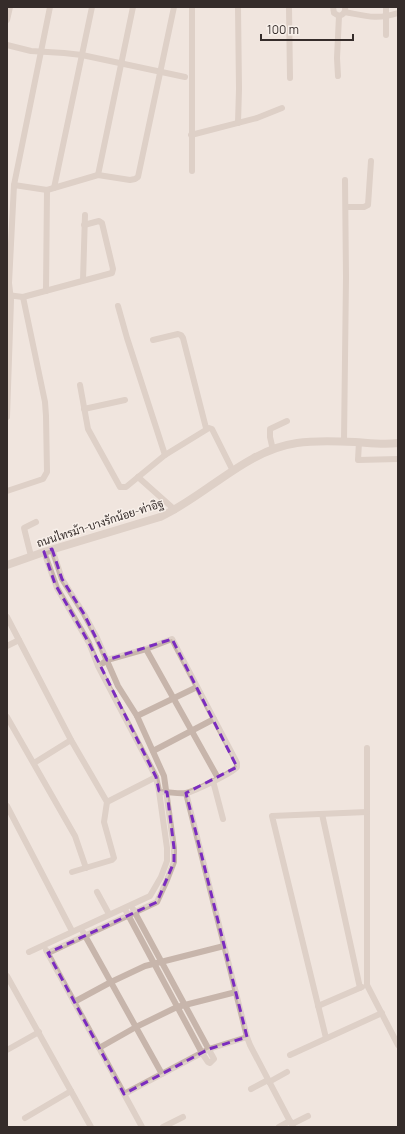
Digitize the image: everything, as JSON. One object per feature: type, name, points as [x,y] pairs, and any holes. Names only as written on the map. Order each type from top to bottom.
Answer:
[{"type":"street","points":[[7,20],[10,7]]},
{"type":"street","points":[[7,417],[9,283],[14,185],[50,7]]},
{"type":"street","points":[[54,188],[92,7]]},
{"type":"street","points":[[98,174],[133,7]]},
{"type":"street","points":[[14,185],[47,190],[98,174],[130,180],[135,180],[138,177],[174,7]]},
{"type":"street","points":[[192,7],[192,171]]},
{"type":"street","points":[[238,7],[238,123]]},
{"type":"street","points":[[289,7],[290,78]]},
{"type":"street","points":[[332,7],[334,13],[339,16]]},
{"type":"street","points":[[386,7],[386,35]]},
{"type":"street","points":[[338,76],[337,58],[339,16],[345,9],[373,17],[386,17],[398,13]]},
{"type":"street","points":[[7,45],[31,51],[64,52],[82,55],[185,77]]},
{"type":"street","points":[[191,135],[270,114],[282,108]]},
{"type":"street","points":[[346,207],[364,207],[368,204],[371,161]]},
{"type":"street","points":[[344,441],[346,180]]},
{"type":"street","points":[[46,291],[47,190]]},
{"type":"street","points":[[83,280],[85,215]]},
{"type":"street","points":[[9,296],[23,297],[113,271],[102,223],[99,221],[84,225]]},
{"type":"street","points":[[7,491],[43,479],[47,472],[45,402],[23,297]]},
{"type":"street","points":[[118,306],[126,338],[165,455]]},
{"type":"street","points":[[153,340],[178,334],[183,338],[206,428]]},
{"type":"street","points":[[80,385],[90,433],[120,487],[125,488],[165,455],[206,428],[212,429],[233,472]]},
{"type":"street","points":[[84,409],[125,400]]},
{"type":"street","points":[[273,450],[270,437],[270,428],[287,421]]},
{"type":"street","name":"ถนนไทรม้า-บางรักน้อย-ท่าอิฐ","points":[[7,565],[48,550],[148,521],[175,510],[252,460],[273,450],[297,443],[344,441],[383,444],[398,443]]},
{"type":"street","points":[[359,442],[358,460],[398,459]]},
{"type":"street","points":[[138,477],[175,510]]},
{"type":"street","points":[[31,556],[24,528],[36,522]]},
{"type":"street","points":[[48,550],[62,579],[97,638],[118,686],[137,716],[164,776],[174,848],[174,862],[157,902],[134,911],[48,953]]},
{"type":"street","points":[[29,952],[150,896],[161,877],[166,861],[167,848],[156,777],[98,666],[82,631],[57,588],[48,550]]},
{"type":"street","points":[[7,617],[71,740],[108,802],[104,822],[114,858],[112,860],[72,872]]},
{"type":"street","points":[[98,666],[107,660],[146,649],[172,639],[237,763],[235,770],[186,793],[159,791]]},
{"type":"street","points":[[7,646],[19,640]]},
{"type":"street","points":[[146,649],[192,730],[216,780],[223,819]]},
{"type":"street","points":[[137,716],[197,687]]},
{"type":"street","points":[[7,717],[75,836],[86,868]]},
{"type":"street","points":[[153,751],[214,720]]},
{"type":"street","points":[[34,763],[71,740]]},
{"type":"street","points":[[367,748],[367,985],[398,1045]]},
{"type":"street","points":[[108,802],[156,777]]},
{"type":"street","points":[[186,793],[247,1037],[292,1124]]},
{"type":"street","points":[[7,806],[72,931]]},
{"type":"street","points":[[326,1038],[272,816],[367,812]]},
{"type":"street","points":[[322,814],[360,988]]},
{"type":"street","points":[[97,892],[109,914]]},
{"type":"street","points":[[124,907],[202,1053],[210,1063],[214,1059],[131,904]]},
{"type":"street","points":[[80,928],[162,1074]]},
{"type":"street","points":[[43,945],[142,1127]]},
{"type":"street","points":[[74,1002],[111,982],[154,963],[224,946]]},
{"type":"street","points":[[8,980],[39,1032],[91,1127]]},
{"type":"street","points":[[318,1006],[367,985]]},
{"type":"street","points":[[99,1048],[136,1027],[177,1007],[236,992]]},
{"type":"street","points":[[290,1055],[382,1013]]},
{"type":"street","points":[[7,1050],[39,1032]]},
{"type":"street","points":[[124,1094],[209,1049],[247,1037]]},
{"type":"street","points":[[251,1089],[287,1072]]},
{"type":"street","points":[[25,1118],[71,1092]]},
{"type":"street","points":[[279,1127],[292,1124],[308,1116]]},
{"type":"street","points":[[163,1127],[183,1117]]},
{"type":"highlighted area","points":[[52,549],[62,579],[84,614],[107,660],[172,639],[237,767],[186,793],[247,1037],[209,1049],[124,1094],[48,953],[157,902],[174,862],[174,848],[167,792],[159,791],[156,777],[89,643],[55,584],[44,552]]}]
